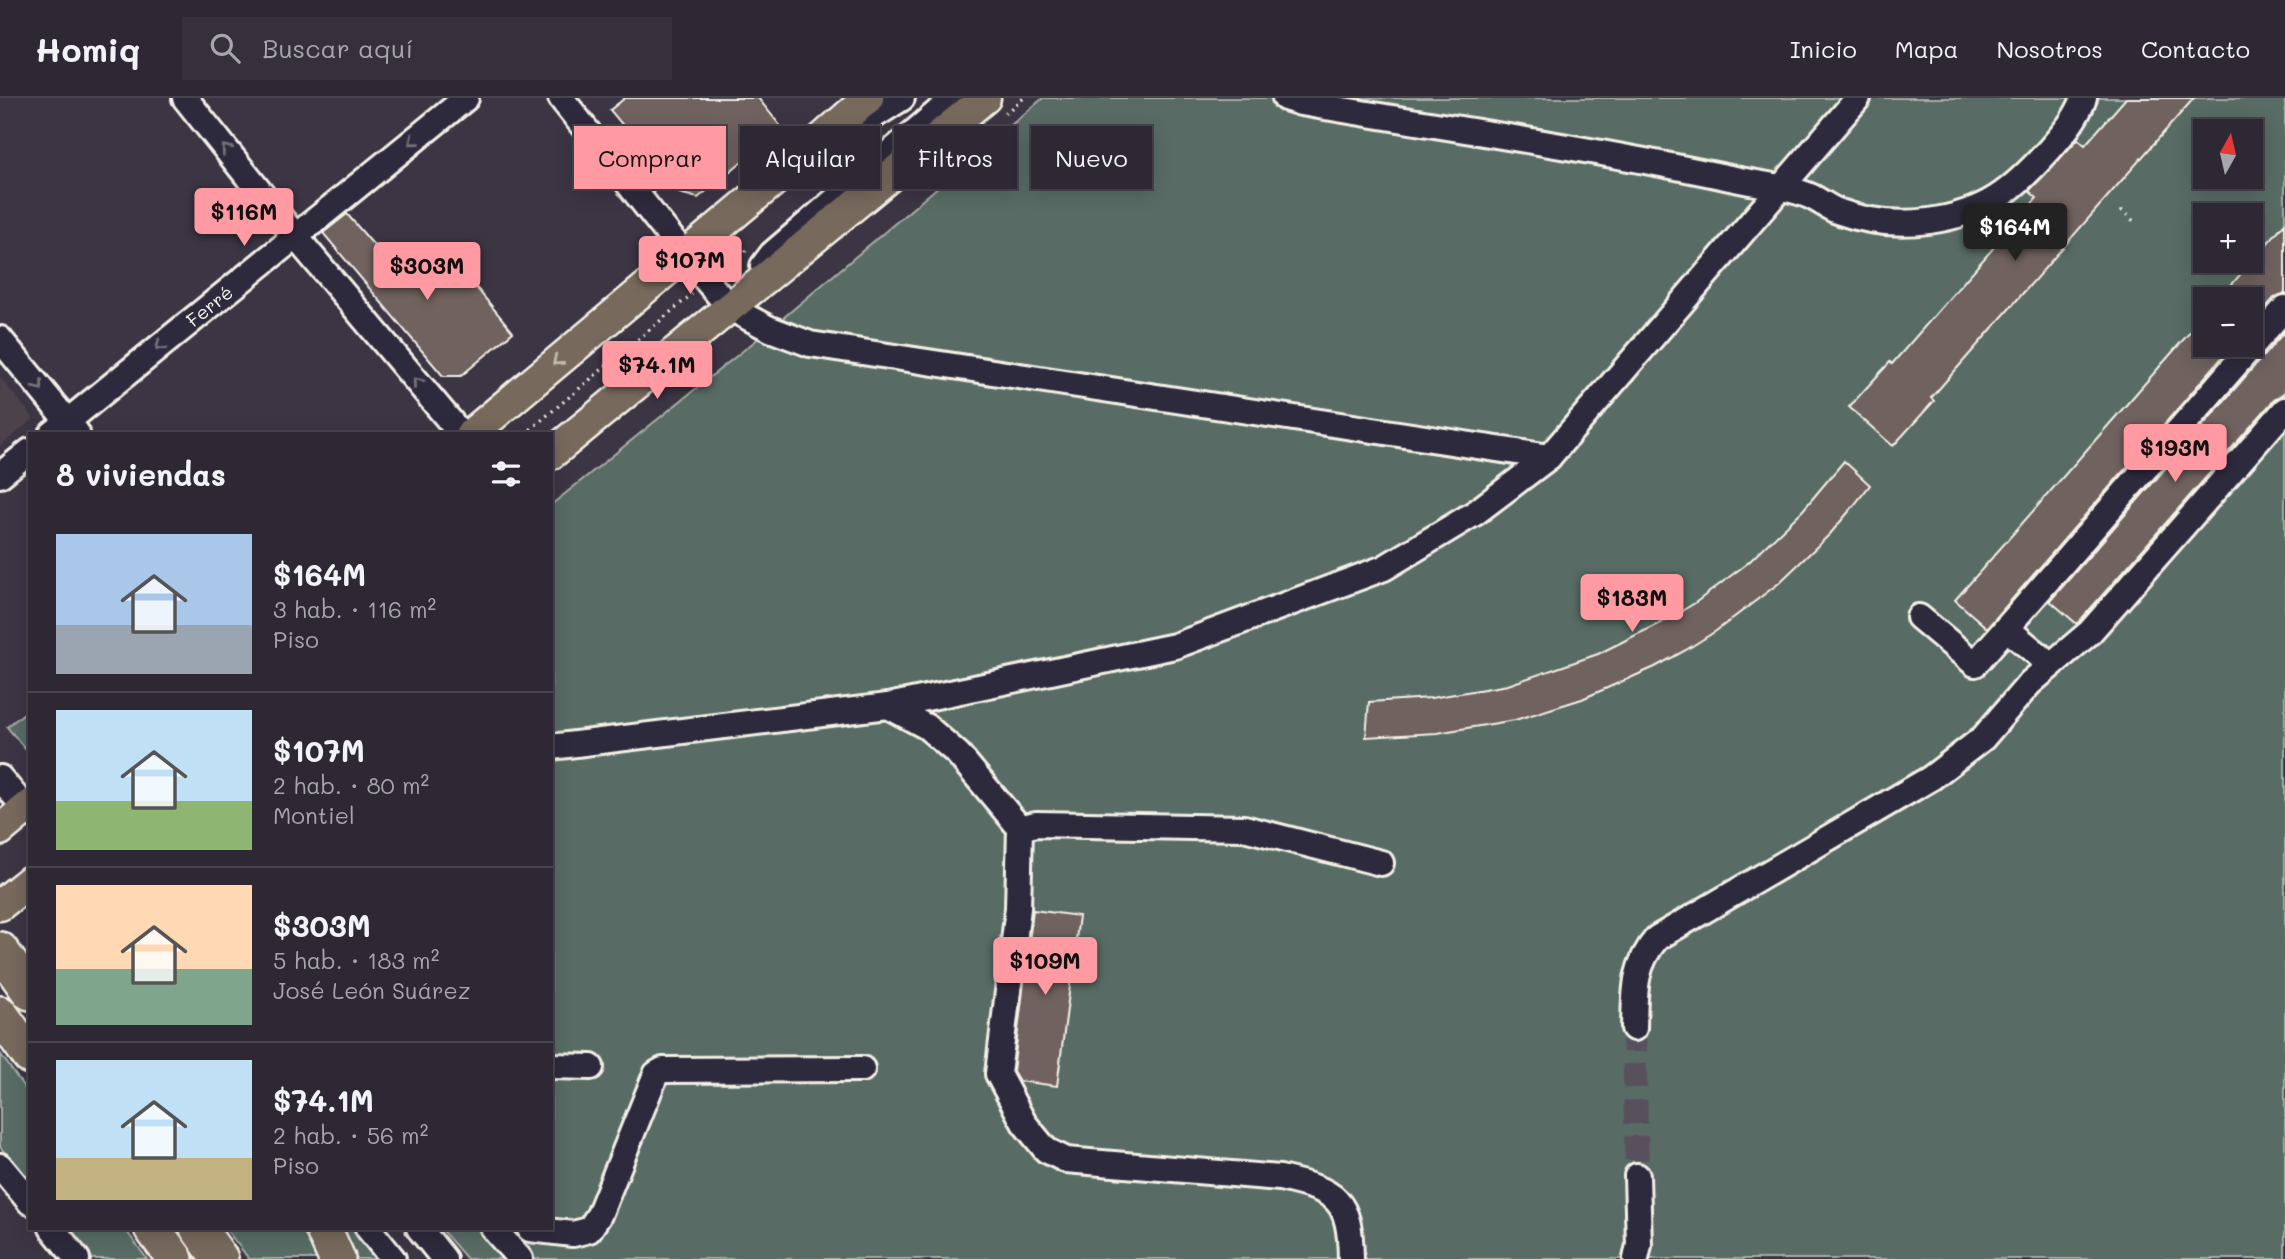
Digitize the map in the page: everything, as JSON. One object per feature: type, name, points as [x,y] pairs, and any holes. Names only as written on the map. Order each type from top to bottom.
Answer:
[{"type":"highway","points":[[0,950],[28,989]]},
{"type":"highway","points":[[0,1014],[28,1053]]},
{"type":"highway","points":[[153,1230],[175,1259]]},
{"type":"highway","points":[[199,1230],[220,1259]]},
{"type":"highway","points":[[324,1230],[337,1259]]},
{"type":"main road","points":[[836,126],[868,98]]},
{"type":"main road","points":[[553,452],[985,98]]},
{"type":"main road","points":[[473,432],[763,189]]},
{"type":"main road","points":[[0,830],[28,809]]},
{"type":"main road","points":[[0,905],[28,883]]},
{"type":"street","points":[[185,98],[295,236],[459,432]]},
{"type":"street","name":"Ferré","points":[[66,430],[295,236],[466,98]]},
{"type":"street","points":[[561,98],[730,308],[770,329],[810,344],[1549,457]]},
{"type":"street","points":[[858,126],[902,98]]},
{"type":"street","points":[[730,308],[772,254],[954,98]]},
{"type":"street","points":[[1285,98],[1301,103],[1585,150],[1782,189],[1811,197],[1838,212],[1869,220],[1898,223],[1929,221],[1970,212],[2001,197],[2019,183],[2067,131],[2084,98]]},
{"type":"street","points":[[553,747],[888,706],[1175,646],[1384,568],[1475,513],[1549,457],[1858,98]]},
{"type":"street","points":[[1919,617],[1975,664],[2285,308]]},
{"type":"street","points":[[0,338],[66,430]]},
{"type":"street","points":[[1634,1028],[1638,970],[1645,952],[1657,938],[1931,778],[1983,738],[2030,683],[2090,632],[2285,410]]},
{"type":"street","points":[[0,475],[28,454]]},
{"type":"street","points":[[2006,628],[2052,665]]},
{"type":"street","points":[[888,706],[927,727],[958,754],[1020,828],[1018,908],[998,1074],[1024,1123],[1046,1150],[1066,1160],[1280,1178],[1313,1185],[1338,1199],[1348,1217],[1351,1259]]},
{"type":"street","points":[[0,778],[28,809]]},
{"type":"street","points":[[1020,828],[1036,824],[1244,828],[1381,863]]},
{"type":"street","points":[[553,1066],[591,1067]]},
{"type":"street","points":[[539,1230],[573,1234],[589,1230],[599,1214],[656,1074],[663,1070],[862,1069]]},
{"type":"street","points":[[0,1166],[28,1200]]},
{"type":"street","points":[[1636,1259],[1639,1245],[1637,1176]]},
{"type":"street","points":[[54,1230],[77,1259]]},
{"type":"street","points":[[370,1230],[393,1259]]},
{"type":"street","points":[[421,1230],[444,1259]]},
{"type":"street","points":[[495,1230],[520,1259]]},
{"type":"path","points":[[2121,210],[2136,223]]},
{"type":"path","points":[[527,432],[750,247]]},
{"type":"shaded area","points":[[0,377],[34,419],[0,446]]},
{"type":"green space","points":[[1043,98],[2285,98],[2285,1259],[467,1259],[442,1230],[553,1230],[553,503],[770,329],[935,189],[1017,189],[1017,126],[1010,126]]},
{"type":"green space","points":[[28,710],[28,753],[7,727]]},
{"type":"green space","points":[[0,1053],[28,1093],[28,1181],[0,1147]]},
{"type":"green space","points":[[69,1230],[126,1230],[147,1259],[93,1259]]},
{"type":"green space","points":[[227,1230],[318,1230],[331,1259],[249,1259]]},
{"type":"green space","points":[[336,1230],[356,1230],[380,1259],[350,1259]]},
{"type":"building","points":[[625,98],[758,98],[780,126],[740,126],[740,163],[726,175],[726,126],[623,126],[610,110]]},
{"type":"building","points":[[2126,98],[2194,98],[1931,398],[1934,401],[1893,446],[1849,407],[1890,362],[1892,364],[2037,198],[2029,191],[2078,139],[2085,145]]},
{"type":"building","points":[[676,189],[709,189],[698,198],[679,193]]},
{"type":"building","points":[[347,214],[402,278],[442,246],[513,332],[461,376],[443,376],[323,233]]},
{"type":"building","points":[[2285,223],[2285,294],[2274,298],[2263,310],[2263,287],[2229,287],[2242,273],[2263,273],[2263,248]]},
{"type":"building","points":[[2193,329],[2193,357],[2223,357],[1987,628],[1955,600]]},
{"type":"building","points":[[2285,331],[2285,392],[2274,400],[2077,624],[2050,601]]},
{"type":"building","points":[[1844,461],[1870,485],[1851,509],[1830,534],[1779,583],[1716,631],[1686,650],[1655,667],[1582,699],[1515,720],[1437,733],[1366,737],[1369,702],[1431,698],[1508,685],[1598,654],[1668,619],[1695,603],[1749,562],[1803,510]]},
{"type":"building","points":[[1033,910],[1079,916],[1057,1086],[1019,1081],[1013,1071]]},
{"type":"tunnel","points":[[1634,1028],[1637,1176]]}]
